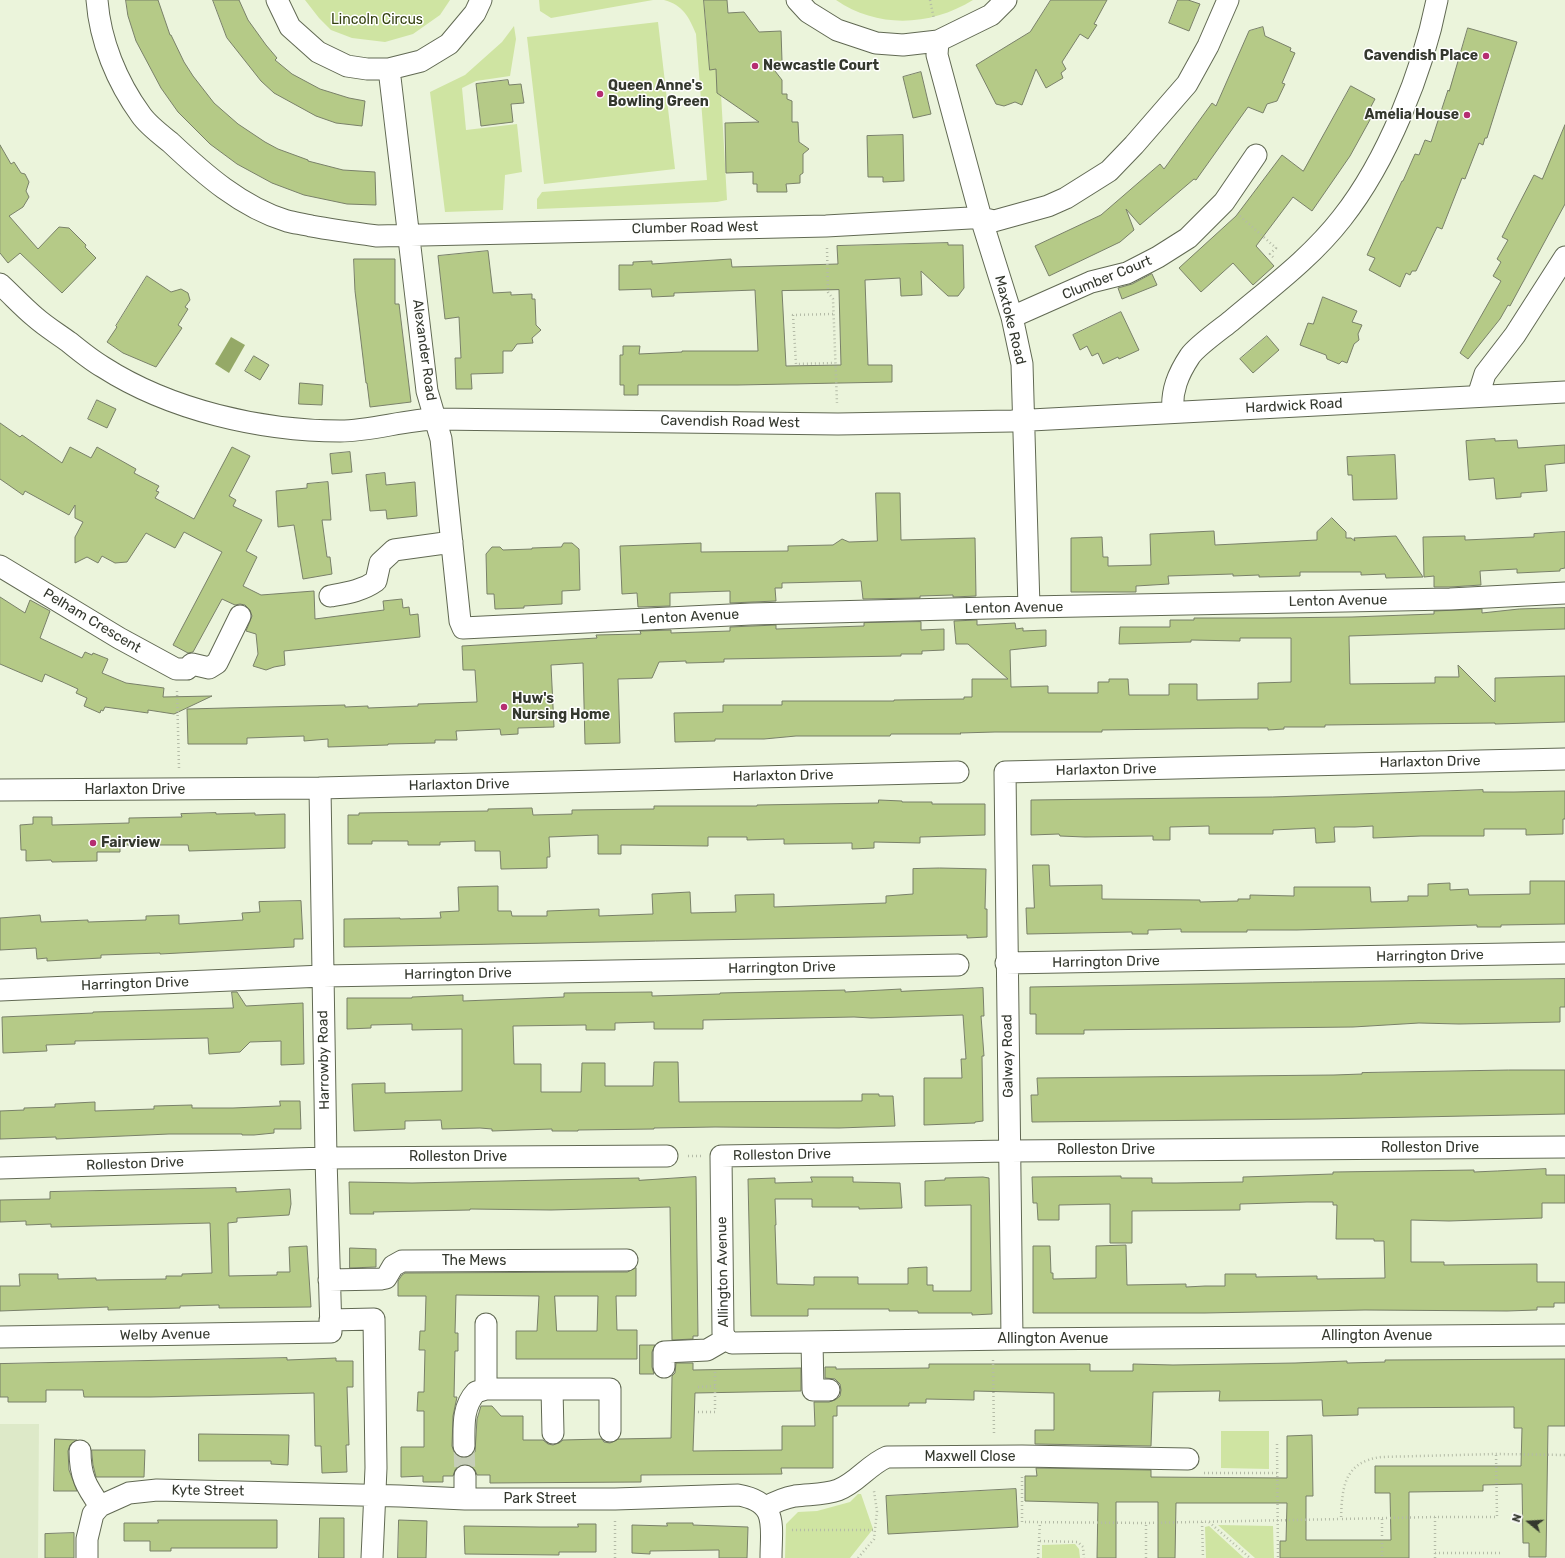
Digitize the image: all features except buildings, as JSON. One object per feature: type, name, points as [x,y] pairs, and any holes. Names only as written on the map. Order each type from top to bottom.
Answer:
[{"type":"street","name":"Clumber Road West","points":[[97,0],[98,11],[105,38],[118,78],[142,116],[197,167],[230,193],[255,208],[287,221],[377,236],[409,234],[826,226],[981,218],[994,221],[1048,206],[1066,198],[1109,171],[1134,145],[1187,84],[1208,46],[1228,0]]},
{"type":"street","points":[[277,0],[290,27],[318,52],[347,66],[367,69],[389,69],[421,62],[449,44],[475,14],[481,0]]},
{"type":"street","points":[[797,0],[808,12],[837,30],[876,43],[903,45],[938,41],[991,15],[1006,0]]},
{"type":"street","points":[[1172,412],[1172,399],[1177,379],[1191,355],[1290,273],[1342,218],[1370,176],[1392,136],[1415,77],[1434,15],[1437,0]]},
{"type":"street","name":"Maxtoke Road","points":[[938,41],[937,55],[981,218],[1012,317],[1022,364],[1028,607]]},
{"type":"street","name":"Alexander Road","points":[[389,69],[426,391],[441,439],[460,621],[463,628]]},
{"type":"street","name":"Clumber Court","points":[[1012,317],[1091,282],[1127,272],[1158,257],[1188,238],[1224,202],[1256,155]]},
{"type":"street","points":[[1478,396],[1485,374],[1515,335],[1565,257]]},
{"type":"street","name":"Cavendish Road West","points":[[0,284],[35,318],[103,367],[144,389],[198,409],[232,418],[269,425],[340,431],[383,427],[424,419],[838,424],[1024,420]]},
{"type":"street","name":"Hardwick Road","points":[[1024,420],[1565,392]]},
{"type":"street","points":[[330,596],[367,588],[376,581],[380,563],[394,550],[452,542]]},
{"type":"street","name":"Pelham Crescent","points":[[0,566],[119,638],[182,669]]},
{"type":"street","name":"Lenton Avenue","points":[[463,628],[751,614],[1450,599],[1565,593]]},
{"type":"street","points":[[182,669],[192,664],[209,668],[217,663],[240,616]]},
{"type":"street","name":"Harlaxton Drive","points":[[1005,772],[1565,759]]},
{"type":"street","name":"Harlaxton Drive","points":[[0,790],[320,788],[958,772]]},
{"type":"street","name":"Galway Road","points":[[1002,1339],[1009,1150],[1005,772]]},
{"type":"street","name":"Harrowby Road","points":[[320,788],[330,1326]]},
{"type":"street","name":"Harrington Drive","points":[[1006,963],[1565,953]]},
{"type":"street","name":"Harrington Drive","points":[[0,990],[323,976],[958,965]]},
{"type":"street","name":"Rolleston Drive","points":[[721,1156],[1009,1150],[1565,1147]]},
{"type":"street","name":"Rolleston Drive","points":[[0,1168],[326,1158],[667,1156]]},
{"type":"street","name":"Allington Avenue","points":[[721,1156],[723,1332],[726,1339],[732,1343],[1002,1339],[1565,1335]]},
{"type":"street","name":"The Mews","points":[[329,1280],[386,1278],[393,1266],[402,1261],[626,1260]]},
{"type":"street","name":"Welby Avenue","points":[[0,1337],[330,1326],[374,1319],[376,1468],[374,1495]]},
{"type":"street","points":[[486,1324],[486,1389]]},
{"type":"street","points":[[664,1367],[664,1352],[707,1350],[726,1339]]},
{"type":"street","points":[[812,1342],[813,1390],[829,1390]]},
{"type":"street","points":[[464,1446],[464,1421],[467,1406],[476,1392],[486,1389],[610,1389],[610,1431]]},
{"type":"street","points":[[552,1389],[553,1433]]},
{"type":"street","points":[[80,1451],[82,1477],[87,1488],[100,1506],[93,1514],[88,1532],[87,1558]]},
{"type":"street","name":"Maxwell Close","points":[[766,1507],[779,1500],[795,1496],[837,1490],[853,1482],[877,1462],[887,1457],[1022,1456],[1188,1459]]},
{"type":"street","points":[[465,1476],[465,1499]]},
{"type":"street","name":"Kyte Street","points":[[100,1506],[129,1493],[157,1490],[374,1495]]},
{"type":"street","points":[[372,1558],[374,1495]]},
{"type":"street","name":"Park Street","points":[[374,1495],[465,1499],[738,1495],[752,1498],[766,1507]]},
{"type":"street","points":[[766,1507],[770,1515],[771,1558]]},
{"type":"path","points":[[1224,202],[1276,248],[1270,254],[1278,262]]},
{"type":"path","points":[[826,226],[828,292],[833,299],[834,314],[836,382]]},
{"type":"path","points":[[834,314],[794,315],[796,364],[835,362]]},
{"type":"path","points":[[179,790],[182,669]]},
{"type":"path","name":"Rolleston Drive","points":[[667,1156],[721,1156]]},
{"type":"path","points":[[994,1436],[1002,1339]]},
{"type":"path","points":[[698,1412],[715,1412],[714,1364]]},
{"type":"path","points":[[698,1387],[715,1386]]},
{"type":"path","points":[[1277,1444],[1278,1558]]},
{"type":"path","points":[[1341,1519],[1342,1494],[1347,1479],[1353,1470],[1367,1458],[1496,1454],[1565,1455]]},
{"type":"path","points":[[1022,1456],[1022,1522],[1146,1523],[1497,1517],[1496,1454]]},
{"type":"path","points":[[1188,1459],[1188,1472],[1277,1473]]},
{"type":"path","points":[[858,1558],[874,1539],[876,1530],[877,1511],[874,1492],[869,1480],[863,1475]]},
{"type":"path","points":[[615,1498],[615,1558]]},
{"type":"path","points":[[1435,1517],[1435,1558]]},
{"type":"path","points":[[1382,1519],[1382,1558]]},
{"type":"path","points":[[1038,1558],[1040,1522]]},
{"type":"path","points":[[1202,1522],[1203,1558]]},
{"type":"path","points":[[1209,1522],[1250,1558]]},
{"type":"path","points":[[1146,1523],[1146,1558]]},
{"type":"path","points":[[771,1530],[876,1530]]},
{"type":"path","points":[[1040,1541],[1078,1542],[1083,1547],[1084,1558]]},
{"type":"path","points":[[1435,1553],[1500,1553]]},
{"type":"shaded area","points":[[231,337],[245,345],[229,373],[215,364]]},
{"type":"shaded area","points":[[0,1424],[39,1424],[38,1558],[0,1558]]},
{"type":"green space","name":"Lincoln Circus","points":[[305,0],[450,0],[440,15],[413,34],[385,42],[352,38],[331,30],[319,18]]},
{"type":"green space","points":[[539,0],[653,0],[551,18],[540,11]]},
{"type":"green space","points":[[664,0],[704,0],[707,41],[718,41],[727,200],[717,202],[537,209],[537,199],[542,192],[707,180],[696,34],[691,22],[681,8]]},
{"type":"green space","points":[[836,0],[973,0],[957,9],[940,15],[904,21],[887,20],[869,16]]},
{"type":"green space","name":"Queen Anne's Bowling Green","points":[[658,22],[675,169],[544,184],[527,37]]},
{"type":"green space","points":[[514,26],[516,39],[510,76],[476,81],[462,88],[466,130],[517,124],[522,172],[505,175],[503,210],[445,212],[430,92],[465,75],[502,42]]},
{"type":"green space","points":[[1221,1431],[1269,1431],[1269,1469],[1221,1468]]},
{"type":"green space","points":[[858,1494],[861,1494],[873,1529],[850,1558],[785,1558],[786,1524],[798,1512],[817,1511],[850,1502]]},
{"type":"green space","points":[[1218,1525],[1273,1526],[1274,1558],[1255,1558]]},
{"type":"green space","points":[[1209,1526],[1244,1558],[1206,1558],[1205,1527]]},
{"type":"green space","points":[[1075,1544],[1079,1549],[1080,1558],[1042,1558],[1042,1545]]},
{"type":"tunnel","points":[[464,1446],[465,1476]]},
{"type":"place","name":"Cavendish Place","points":[[1486,56]]},
{"type":"place","name":"Newcastle Court","points":[[755,66]]},
{"type":"place","name":"Queen Anne's Bowling Green","points":[[600,94]]},
{"type":"place","name":"Amelia House","points":[[1467,115]]},
{"type":"place","name":"Huw's Nursing Home","points":[[504,707]]},
{"type":"place","name":"Fairview","points":[[93,843]]}]
